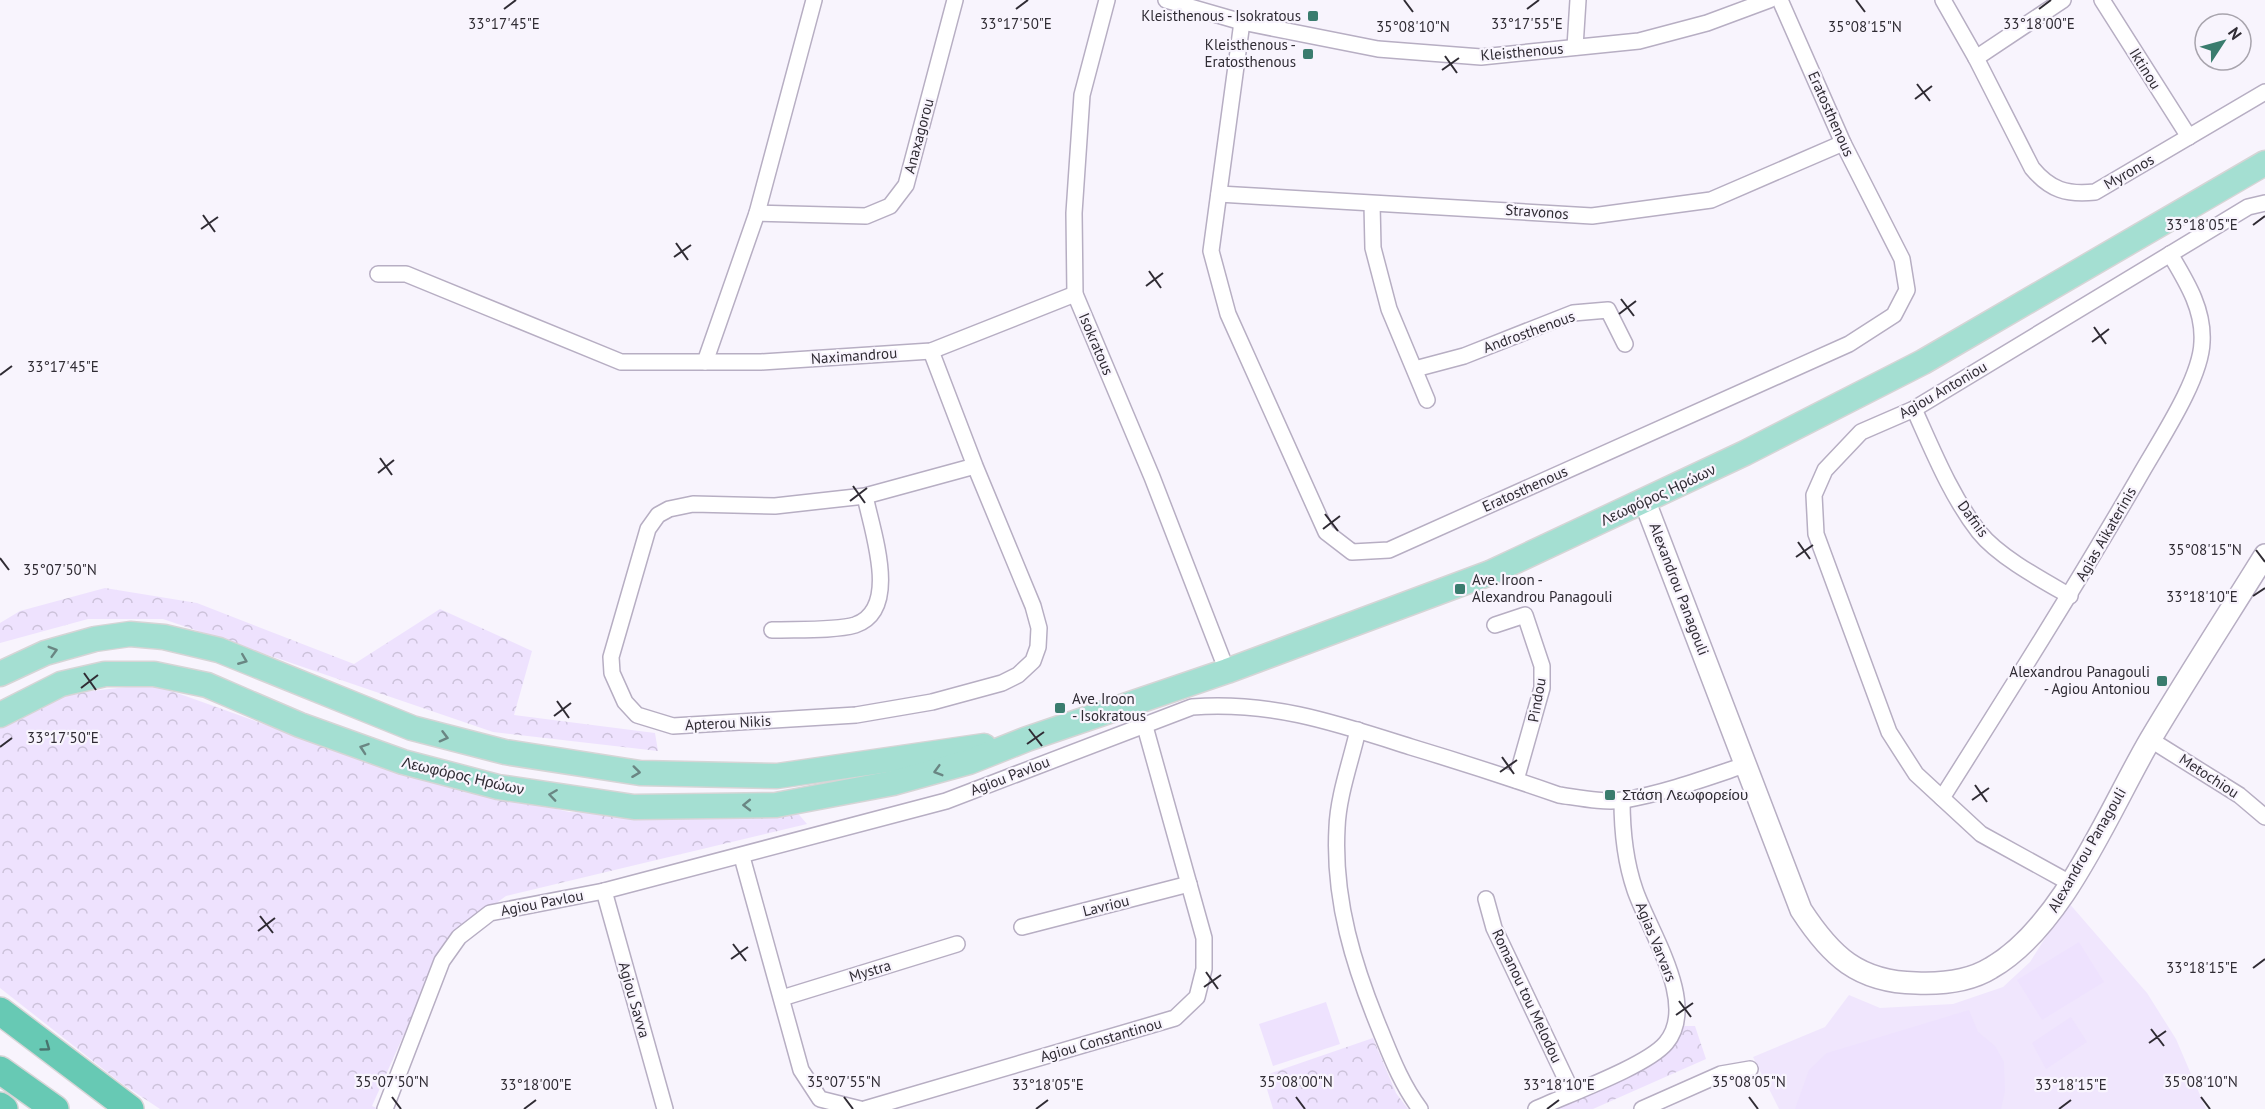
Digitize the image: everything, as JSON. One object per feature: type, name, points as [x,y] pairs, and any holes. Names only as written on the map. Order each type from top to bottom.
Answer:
[{"type":"highway","points":[[0,1011],[130,1109]]},
{"type":"highway","points":[[0,1070],[55,1109]]},
{"type":"highway","points":[[0,1106],[4,1109]]},
{"type":"main road","name":"Λεωφόρος Ηρώων","points":[[0,715],[61,684],[105,674],[154,674],[207,686],[300,725],[403,762],[498,787],[634,807],[776,805],[893,783],[969,762],[1013,744],[1227,671],[1490,573],[1645,502],[1923,362],[2265,163]]},
{"type":"main road","name":"Λεωφόρος Ηρώων","points":[[0,674],[45,652],[95,639],[130,634],[164,637],[219,650],[412,728],[505,752],[640,773],[777,776],[964,748],[1013,744]]},
{"type":"street","points":[[705,362],[757,213],[814,0]]},
{"type":"street","name":"Anaxagorou","points":[[757,213],[866,216],[890,206],[906,185],[955,0]]},
{"type":"street","name":"Isokratous","points":[[1107,0],[1082,95],[1074,213],[1075,294],[1152,477],[1227,671]]},
{"type":"street","name":"Kleisthenous","points":[[1166,0],[1242,22],[1378,49],[1481,57],[1639,41],[1707,23],[1769,0]]},
{"type":"street","points":[[1575,47],[1578,0]]},
{"type":"street","name":"Eratosthenous","points":[[1242,22],[1211,251],[1228,314],[1326,532],[1352,552],[1389,550],[1849,344],[1894,315],[1907,290],[1902,259],[1843,143],[1780,0]]},
{"type":"street","name":"Myronos","points":[[1943,0],[1976,58],[2032,168],[2043,181],[2056,189],[2074,194],[2095,192],[2265,92]]},
{"type":"street","points":[[1976,58],[2063,0]]},
{"type":"street","name":"Iktinou","points":[[2102,0],[2188,137]]},
{"type":"street","name":"Stravonos","points":[[1219,194],[1592,216],[1711,200],[1843,143]]},
{"type":"street","name":"Agiou Antoniou","points":[[2070,883],[1981,834],[1916,774],[1889,732],[1816,534],[1814,495],[1825,470],[1861,432],[1914,409],[2248,207],[2265,203]]},
{"type":"street","points":[[1372,204],[1373,248],[1389,309],[1427,400]]},
{"type":"street","name":"Agias Aikaterinis","points":[[1942,798],[2070,596],[2166,429],[2195,372],[2202,344],[2201,321],[2195,300],[2170,254]]},
{"type":"street","name":"Naximandrou","points":[[378,274],[406,274],[621,362],[761,362],[931,351],[1075,294]]},
{"type":"street","name":"Androsthenous","points":[[1415,369],[1464,356],[1573,314],[1608,310],[1625,344]]},
{"type":"street","name":"Apterou Nikis","points":[[931,351],[975,466],[1033,606],[1039,628],[1038,647],[1033,661],[1018,675],[1002,684],[932,702],[856,715],[673,726],[637,715],[625,702],[612,673],[611,657],[648,529],[658,515],[669,508],[693,504],[775,506],[865,496],[975,466]]},
{"type":"street","name":"Dafnis","points":[[1914,409],[1946,479],[1980,533],[2024,569],[2070,596]]},
{"type":"street","points":[[772,630],[853,626],[868,619],[879,603],[882,587],[865,496]]},
{"type":"street","name":"Alexandrou Panagouli","points":[[1645,502],[1801,910],[1835,955],[1862,973],[1891,983],[1933,984],[1965,978],[1991,969],[2020,946],[2045,920],[2070,883],[2151,740],[2265,555]]},
{"type":"street","name":"Pindou","points":[[1495,624],[1525,615],[1542,666],[1539,706],[1516,780]]},
{"type":"street","name":"Agiou Pavlou","points":[[385,1109],[442,961],[459,937],[490,913],[604,891],[742,857],[946,801],[1144,723],[1192,707],[1227,704],[1258,706],[1317,717],[1559,795],[1622,800],[1685,785],[1745,765]]},
{"type":"street","name":"Agiou Constantinou","points":[[865,1109],[1175,1018],[1197,998],[1204,969],[1204,938],[1144,723]]},
{"type":"street","points":[[1358,730],[1337,825],[1336,862],[1340,896],[1347,938],[1361,983],[1404,1088],[1420,1109]]},
{"type":"street","name":"Metochiou","points":[[2151,740],[2239,795],[2265,817]]},
{"type":"street","name":"Agias Varvars","points":[[1536,1109],[1647,1059],[1665,1044],[1676,1027],[1678,995],[1635,889],[1622,833],[1622,800]]},
{"type":"street","points":[[742,857],[801,1070],[820,1099],[860,1109]]},
{"type":"street","name":"Lavriou","points":[[1022,927],[1189,884]]},
{"type":"street","name":"Agiou Savva","points":[[604,891],[664,1109]]},
{"type":"street","name":"Romanou tou Melodou","points":[[1486,899],[1494,928],[1572,1092]]},
{"type":"street","name":"Mystra","points":[[782,998],[957,944]]},
{"type":"street","points":[[1642,1109],[1721,1074],[1750,1069]]},
{"type":"shaded area","points":[[2068,902],[2147,993],[2176,1039],[2206,1109],[1779,1109],[1753,1057],[1825,1027],[1849,995],[1880,1008],[1953,1004],[2003,987],[2030,962]]},
{"type":"green space","points":[[105,588],[197,603],[354,664],[440,609],[532,651],[514,715],[655,733],[658,751],[493,732],[163,619],[88,619],[0,643],[0,623],[20,611]]},
{"type":"green space","points":[[152,684],[383,767],[569,812],[672,815],[795,810],[807,824],[506,896],[446,940],[372,1106],[379,1109],[160,1109],[121,1083],[0,988],[0,726],[49,696]]},
{"type":"green space","points":[[2079,942],[2104,982],[2042,1020],[2017,980]]},
{"type":"green space","points":[[1326,1002],[1340,1044],[1273,1066],[1259,1024]]},
{"type":"green space","points":[[1969,1010],[1978,1032],[1995,1046],[2004,1062],[2005,1091],[2001,1109],[1795,1109],[1809,1070],[1827,1053]]},
{"type":"green space","points":[[2071,1017],[2087,1042],[2046,1069],[2032,1043]]},
{"type":"green space","points":[[1684,1026],[1695,1026],[1706,1059],[1593,1109],[1557,1109],[1651,1065],[1674,1047]]},
{"type":"green space","points":[[1373,1038],[1396,1093],[1408,1109],[1273,1109],[1263,1076]]},
{"type":"place","name":"Kleisthenous - Isokratous","points":[[1313,16]]},
{"type":"place","name":"Kleisthenous - Eratosthenous","points":[[1308,54]]},
{"type":"place","name":"Ave. Iroon - Alexandrou Panagouli","points":[[1460,589]]},
{"type":"place","name":"Alexandrou Panagouli - Agiou Antoniou","points":[[2162,681]]},
{"type":"place","name":"Ave. Iroon - Isokratous","points":[[1060,708]]},
{"type":"place","name":"Στάση Λεωφορείου","points":[[1610,795]]}]
